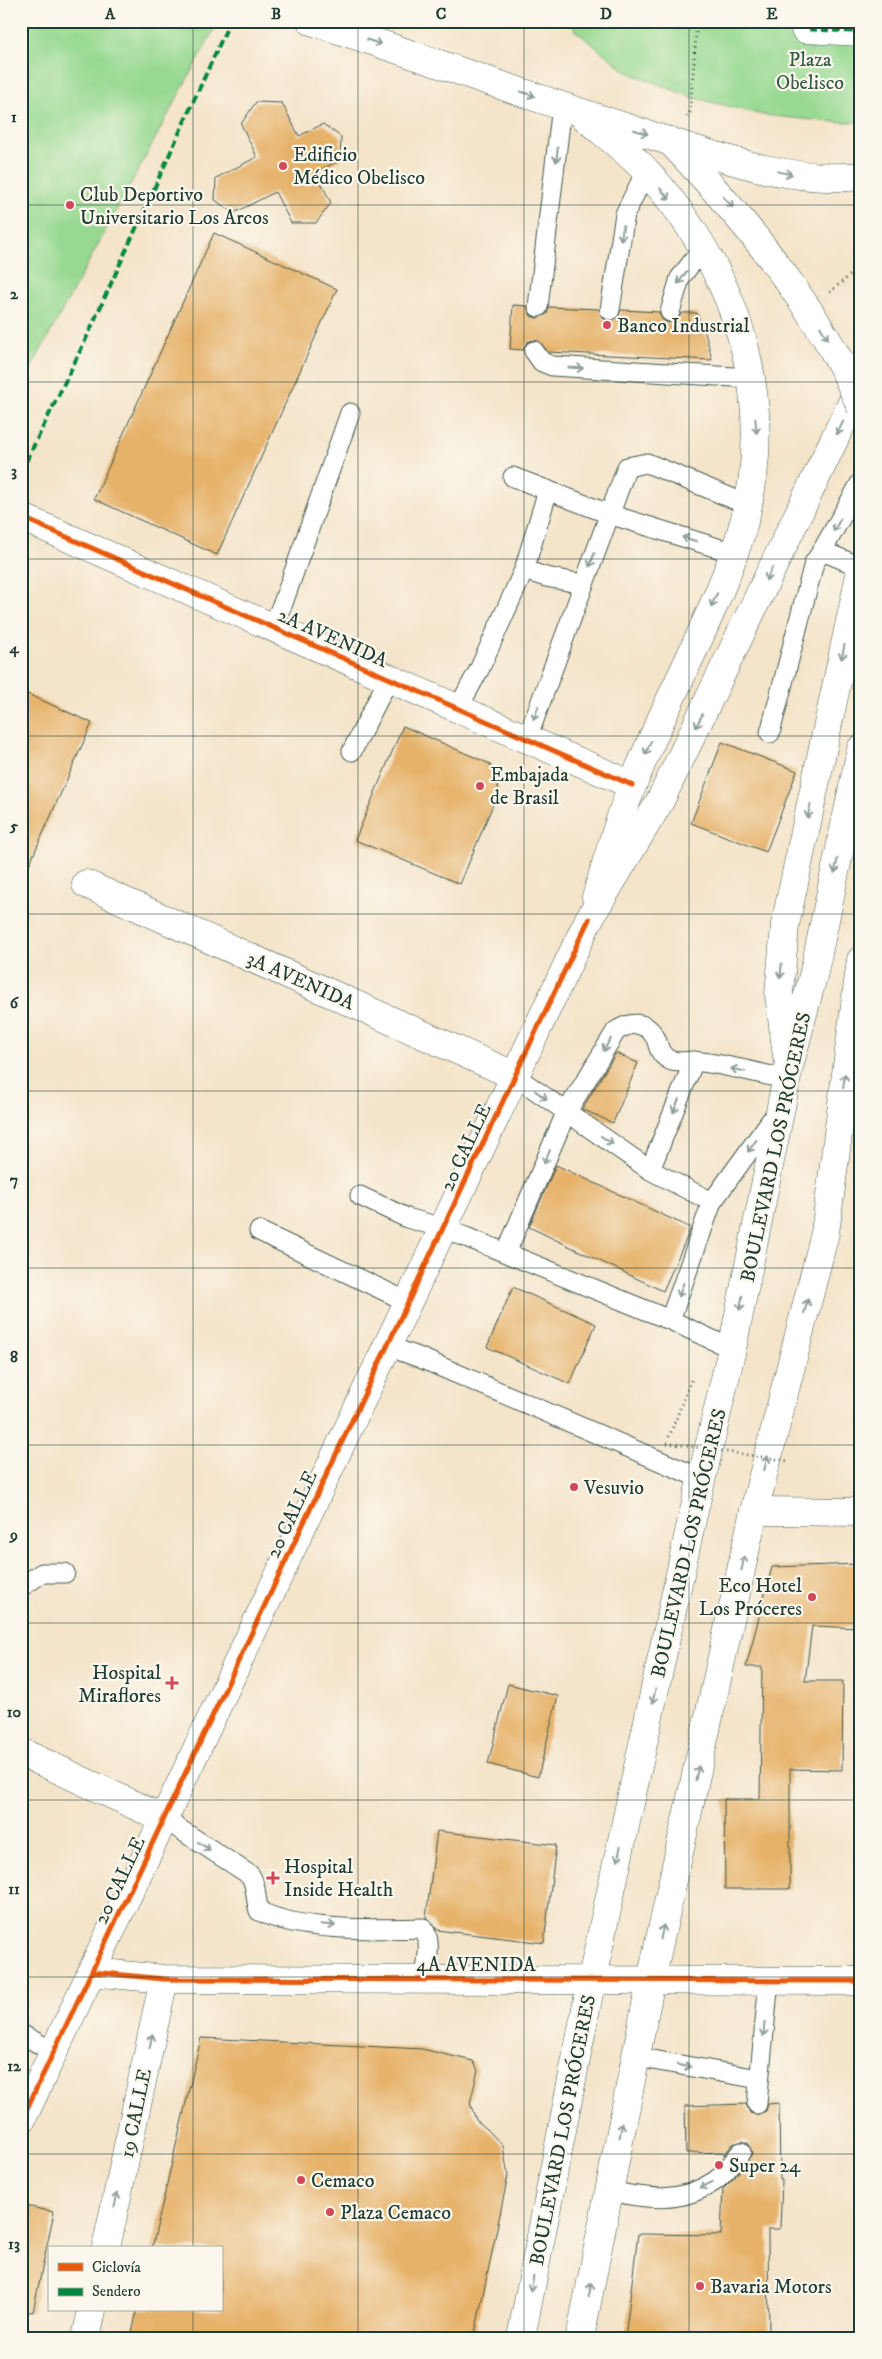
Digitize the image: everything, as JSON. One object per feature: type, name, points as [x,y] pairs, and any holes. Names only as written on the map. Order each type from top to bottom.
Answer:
[{"type":"main road","points":[[311,21],[570,109],[754,167],[792,175],[861,176]]},
{"type":"main road","points":[[805,21],[805,29],[861,32]]},
{"type":"main road","points":[[570,109],[646,171],[680,212],[713,264],[732,305],[743,337],[751,378],[757,434],[748,505],[733,558],[632,785],[589,920]]},
{"type":"main road","points":[[670,141],[730,204],[763,246],[808,309],[852,377],[861,407]]},
{"type":"main road","points":[[589,920],[660,801],[852,377]]},
{"type":"main road","name":"2A AVENIDA","points":[[21,517],[632,785]]},
{"type":"main road","points":[[787,1073],[779,995],[785,924],[861,568]]},
{"type":"main road","name":"BOULEVARD LOS PRÓCERES","points":[[521,2338],[592,1978],[732,1349],[787,1073],[814,972],[861,749]]},
{"type":"main road","name":"3A AVENIDA","points":[[86,884],[515,1076]]},
{"type":"main road","name":"20 CALLE","points":[[21,2121],[589,920]]},
{"type":"main road","points":[[825,1233],[861,960]]},
{"type":"main road","points":[[580,2338],[651,1980],[754,1511],[861,1093]]},
{"type":"main road","points":[[754,1511],[861,1512]]},
{"type":"main road","points":[[21,1752],[164,1819]]},
{"type":"main road","name":"4A AVENIDA","points":[[92,1972],[164,1979],[592,1978],[861,1981]]},
{"type":"main road","name":"19 CALLE","points":[[106,2246],[164,1979]]},
{"type":"main road","points":[[86,2338],[92,2312]]},
{"type":"lane","points":[[538,307],[570,109]]},
{"type":"lane","points":[[610,310],[625,214],[646,171]]},
{"type":"lane","points":[[670,312],[680,278],[702,248]]},
{"type":"lane","points":[[534,351],[542,362],[552,366],[603,362],[665,365],[751,378]]},
{"type":"lane","points":[[272,627],[283,603],[350,413]]},
{"type":"lane","points":[[527,739],[627,467],[647,463],[748,505]]},
{"type":"lane","points":[[513,477],[609,514],[721,548],[733,558]]},
{"type":"lane","points":[[770,733],[814,563],[861,482]]},
{"type":"lane","points":[[458,708],[479,670],[524,570],[548,490]]},
{"type":"lane","points":[[822,550],[861,568]]},
{"type":"lane","points":[[524,570],[546,577],[583,584]]},
{"type":"lane","points":[[352,751],[389,678]]},
{"type":"lane","points":[[506,1253],[566,1113],[616,1031],[625,1024],[645,1025],[655,1037],[659,1052],[670,1060],[694,1061],[787,1073]]},
{"type":"lane","points":[[650,1170],[694,1061]]},
{"type":"lane","points":[[515,1076],[650,1170],[712,1202]]},
{"type":"lane","points":[[670,1320],[712,1202],[781,1106]]},
{"type":"lane","points":[[360,1196],[406,1218],[443,1228],[670,1320],[732,1349]]},
{"type":"lane","points":[[259,1231],[408,1302]]},
{"type":"lane","points":[[387,1346],[418,1357],[702,1479]]},
{"type":"lane","points":[[21,1587],[42,1573],[65,1573]]},
{"type":"lane","points":[[164,1819],[250,1876],[254,1882],[255,1898],[259,1911],[274,1918],[295,1923],[368,1929],[423,1928],[427,1933],[428,1940],[425,1979]]},
{"type":"lane","points":[[757,2104],[769,1980]]},
{"type":"lane","points":[[21,2034],[54,2052]]},
{"type":"lane","points":[[636,2057],[759,2079]]},
{"type":"lane","points":[[609,2191],[638,2197],[677,2198],[716,2180],[741,2152]]},
{"type":"path","points":[[670,141],[690,112],[697,21]]},
{"type":"path","points":[[808,309],[861,266]]},
{"type":"path","points":[[708,1337],[667,1443],[789,1461]]},
{"type":"green space","name":"Club Deportivo Universitario Los Arcos","points":[[21,21],[208,21],[217,24],[21,387]]},
{"type":"green space","name":"Plaza Obelisco","points":[[570,21],[861,21],[861,122],[833,122],[763,115],[691,97],[627,72],[576,31]]},
{"type":"building","name":"Edificio Médico Obelisco","points":[[256,102],[282,103],[299,136],[323,124],[341,137],[340,160],[316,172],[331,203],[316,223],[291,223],[275,192],[234,213],[215,200],[216,178],[257,157],[241,124]]},
{"type":"building","points":[[214,233],[337,289],[217,555],[94,499]]},
{"type":"building","name":"Banco Industrial","points":[[513,305],[527,306],[531,316],[537,318],[547,314],[549,307],[599,309],[603,318],[609,321],[618,317],[621,310],[659,312],[662,319],[667,323],[677,320],[682,313],[697,313],[706,336],[712,360],[548,352],[539,341],[533,340],[527,342],[523,350],[510,349]]},
{"type":"building","points":[[21,691],[92,723],[21,883]]},
{"type":"building","points":[[403,726],[490,764],[499,790],[460,884],[355,840]]},
{"type":"building","points":[[722,742],[797,771],[766,852],[691,823]]},
{"type":"building","points":[[616,1053],[638,1063],[613,1123],[582,1109]]},
{"type":"building","points":[[556,1165],[691,1228],[663,1291],[529,1227]]},
{"type":"building","points":[[513,1287],[596,1324],[570,1384],[487,1347]]},
{"type":"building","points":[[861,1564],[861,1628],[812,1626],[805,1681],[843,1681],[842,1770],[790,1769],[790,1889],[725,1889],[724,1799],[760,1799],[762,1667],[746,1667],[772,1567]]},
{"type":"building","points":[[508,1684],[558,1696],[538,1777],[488,1764]]},
{"type":"building","points":[[437,1831],[556,1845],[544,1943],[437,1930],[432,1922],[426,1918]]},
{"type":"building","name":"Plaza Cemaco","points":[[201,2038],[422,2049],[473,2061],[478,2070],[470,2103],[476,2120],[503,2146],[508,2176],[474,2338],[131,2338],[137,2312],[222,2312],[222,2246],[152,2246]]},
{"type":"building","name":"Bavaria Motors","points":[[779,2103],[780,2180],[782,2180],[780,2229],[768,2229],[769,2338],[625,2338],[638,2234],[721,2235],[723,2189],[752,2154],[749,2144],[743,2141],[733,2144],[724,2155],[724,2152],[686,2153],[685,2106],[746,2104],[750,2113],[756,2115],[766,2111],[768,2104]]},
{"type":"building","points":[[21,2205],[54,2212],[33,2312],[21,2311]]},
{"type":"marked path","points":[[21,472],[85,341],[230,21]]},
{"type":"marked path","points":[[805,21],[805,29],[861,32]]},
{"type":"cycle path","points":[[21,517],[632,785]]},
{"type":"cycle path","points":[[21,2121],[589,919]]},
{"type":"cycle path","points":[[92,1972],[164,1979],[861,1981]]},
{"type":"place","name":"Edificio Médico Obelisco","points":[[283,166]]},
{"type":"place","name":"Club Deportivo Universitario Los Arcos","points":[[70,205]]},
{"type":"place","name":"Banco Industrial","points":[[607,325]]},
{"type":"place","name":"Embajada de Brasil","points":[[480,786]]},
{"type":"place","name":"Vesuvio","points":[[574,1487]]},
{"type":"place","name":"Eco Hotel Los Próceres","points":[[812,1597]]},
{"type":"place","name":"Hospital Miraflores","points":[[172,1683]]},
{"type":"place","name":"Hospital Inside Health","points":[[273,1878]]},
{"type":"place","name":"Super 24","points":[[719,2165]]},
{"type":"place","name":"Cemaco","points":[[301,2180]]},
{"type":"place","name":"Plaza Cemaco","points":[[330,2212]]},
{"type":"place","name":"Bavaria Motors","points":[[700,2286]]}]
